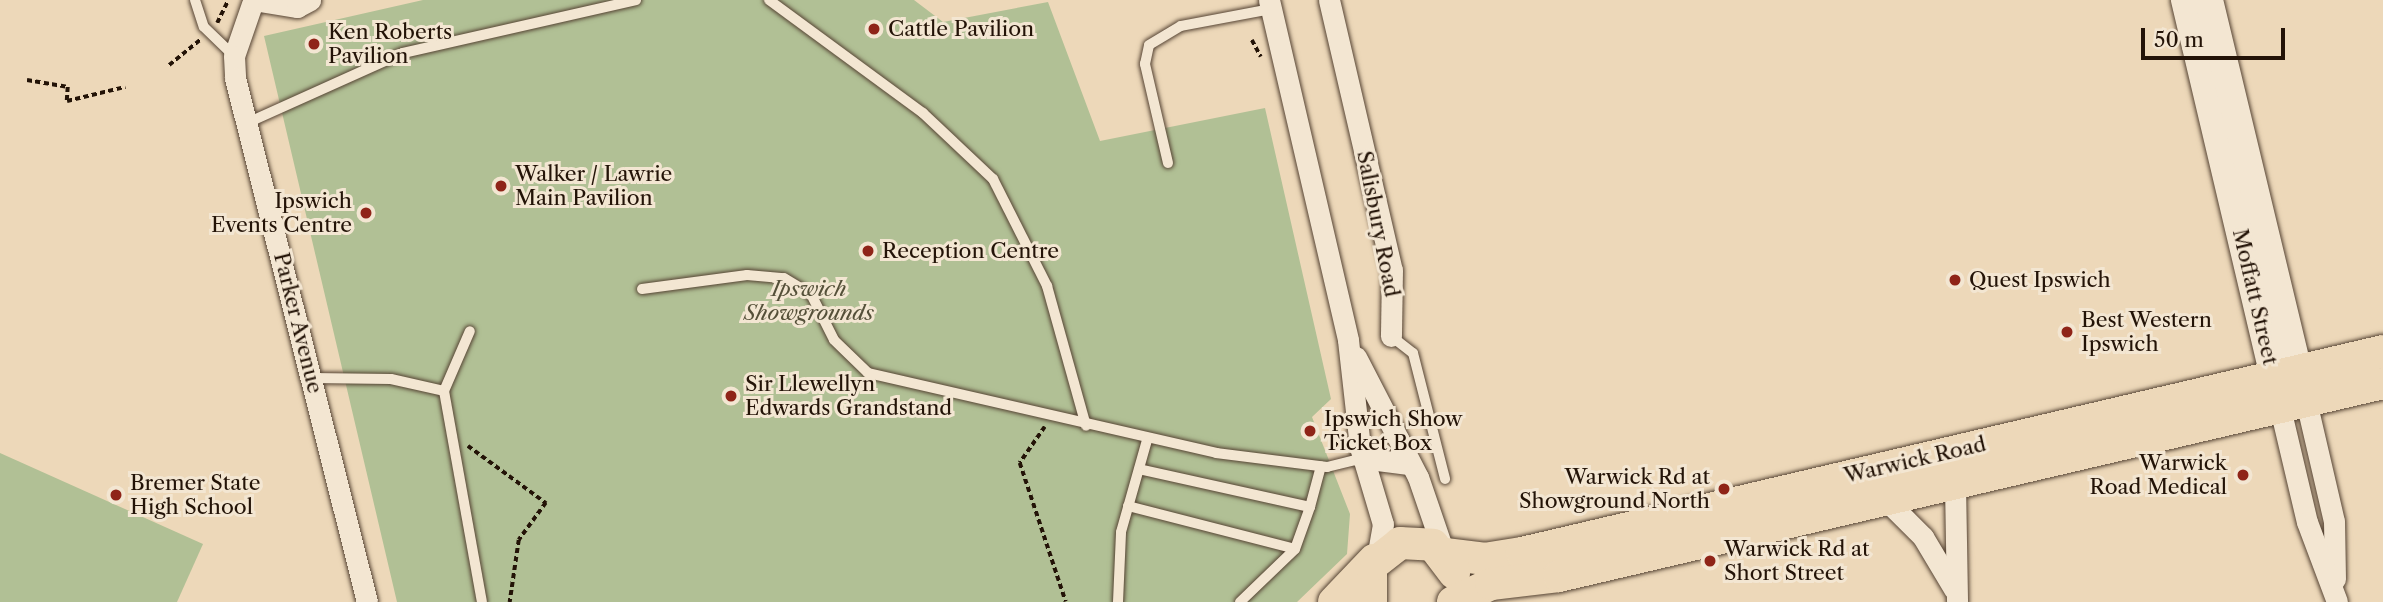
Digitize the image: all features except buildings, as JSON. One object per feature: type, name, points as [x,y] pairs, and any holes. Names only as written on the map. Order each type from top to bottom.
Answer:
[{"type":"main road","name":"Moffatt Street","points":[[2185,0],[2289,390]]},
{"type":"main road","name":"Moffatt Street","points":[[2209,0],[2289,390]]},
{"type":"main road","name":"Warwick Road","points":[[1452,602],[1491,584],[1559,576],[1955,484],[2289,390],[2383,351]]},
{"type":"main road","name":"Warwick Road","points":[[1375,558],[1411,541],[1445,553],[1484,559],[1522,553],[2289,390],[2383,383]]},
{"type":"main road","points":[[1445,553],[1456,580],[1452,602]]},
{"type":"main road","points":[[1334,602],[1375,558]]},
{"type":"main road","points":[[1371,602],[1367,584],[1375,558]]},
{"type":"street","points":[[234,56],[253,2],[297,7],[310,0]]},
{"type":"street","name":"Salisbury Road","points":[[1329,0],[1392,270],[1391,336]]},
{"type":"street","points":[[1270,4],[1348,340],[1362,458],[1382,519],[1375,558]]},
{"type":"street","name":"Parker Avenue","points":[[234,56],[247,123],[367,602]]},
{"type":"street","points":[[1348,340],[1409,464],[1445,553]]},
{"type":"street","name":"Moffatt Street","points":[[2289,390],[2334,521],[2336,597]]},
{"type":"street","points":[[1362,458],[1409,464]]},
{"type":"street","points":[[1955,484],[1956,597]]},
{"type":"street","points":[[1885,499],[1923,537],[1956,597]]},
{"type":"lane","points":[[195,0],[204,27],[234,56]]},
{"type":"lane","points":[[247,123],[403,52],[636,0]]},
{"type":"lane","points":[[769,0],[923,113],[993,179],[1047,286],[1086,426]]},
{"type":"lane","points":[[1168,163],[1145,64],[1149,45],[1181,26],[1270,4]]},
{"type":"lane","points":[[642,289],[747,275],[784,278],[811,294],[834,340],[868,373],[1000,399],[1052,417],[1147,440],[1321,466],[1362,458]]},
{"type":"lane","points":[[470,331],[444,391],[482,602]]},
{"type":"lane","name":"Salisbury Road","points":[[1391,336],[1413,353],[1446,479]]},
{"type":"lane","points":[[312,378],[343,374],[444,391]]},
{"type":"lane","points":[[1118,602],[1128,506],[1147,440]]},
{"type":"lane","points":[[1240,602],[1295,549],[1321,466]]},
{"type":"lane","points":[[1139,469],[1310,507]]},
{"type":"lane","points":[[1128,506],[1295,549]]},
{"type":"path","points":[[27,80],[68,87],[67,101],[125,87]]},
{"type":"path","points":[[1052,417],[1020,463],[1066,602]]},
{"type":"path","points":[[452,434],[546,503],[519,540],[510,602]]},
{"type":"green space","name":"Ipswich Showgrounds","points":[[423,0],[914,0],[943,22],[1048,2],[1100,141],[1265,108],[1331,399],[1312,417],[1350,514],[1347,554],[1297,602],[397,602],[264,36]]},
{"type":"green space","points":[[0,453],[203,544],[177,602],[0,602]]},
{"type":"place","name":"Cattle Pavilion","points":[[874,29]]},
{"type":"place","name":"Ken Roberts Pavilion","points":[[314,44]]},
{"type":"place","name":"Walker / Lawrie Main Pavilion","points":[[501,186]]},
{"type":"place","name":"Ipswich Events Centre","points":[[366,213]]},
{"type":"place","name":"Reception Centre","points":[[868,251]]},
{"type":"place","name":"Quest Ipswich","points":[[1955,280]]},
{"type":"place","name":"Best Western Ipswich","points":[[2067,332]]},
{"type":"place","name":"Sir Llewellyn Edwards Grandstand","points":[[731,396]]},
{"type":"place","name":"Ipswich Show Ticket Box","points":[[1310,431]]},
{"type":"place","name":"Warwick Road Medical","points":[[2243,475]]},
{"type":"place","name":"Warwick Rd at Showground North","points":[[1724,489]]},
{"type":"place","name":"Bremer State High School","points":[[116,495]]},
{"type":"place","name":"Warwick Rd at Short Street","points":[[1710,561]]}]
